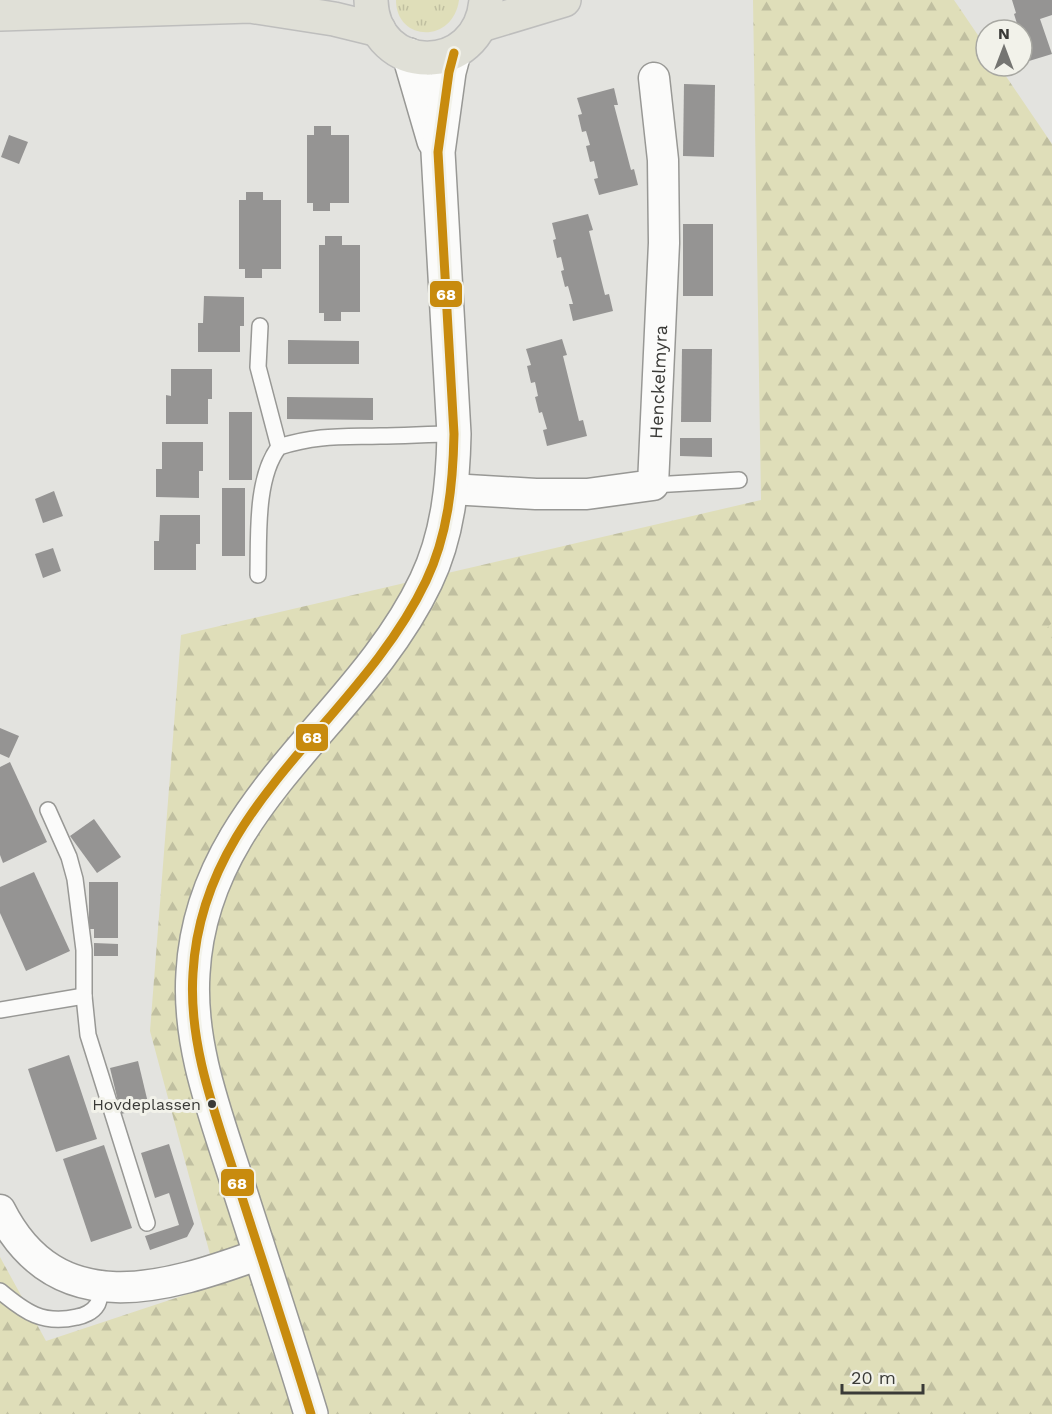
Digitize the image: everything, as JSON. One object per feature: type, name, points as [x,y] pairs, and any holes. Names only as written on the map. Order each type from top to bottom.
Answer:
[{"type":"main road","points":[[0,14],[264,3],[334,19],[375,15],[391,45],[409,56],[432,59],[454,53],[474,36],[483,12],[564,0]]},
{"type":"street","points":[[311,1414],[206,1082],[195,1029],[192,972],[203,909],[218,868],[250,814],[405,620],[428,579],[444,531],[451,489],[454,434],[438,152],[449,72],[454,53]]},
{"type":"street","points":[[409,56],[438,152]]},
{"type":"street","name":"Henckelmyra","points":[[653,485],[664,243],[663,160],[654,78]]},
{"type":"street","points":[[451,489],[577,494],[653,485]]},
{"type":"street","points":[[0,1210],[20,1241],[50,1268],[84,1283],[101,1287],[150,1286],[210,1271],[260,1254]]},
{"type":"lane","points":[[258,575],[261,500],[270,464],[279,447],[258,367],[260,326]]},
{"type":"lane","points":[[279,447],[303,440],[338,435],[454,434]]},
{"type":"lane","points":[[653,485],[739,480]]},
{"type":"lane","points":[[48,810],[69,857],[75,879],[84,950],[84,996],[88,1035],[147,1223]]},
{"type":"lane","points":[[0,1010],[84,996]]},
{"type":"lane","points":[[0,1291],[41,1319],[63,1321],[84,1316],[97,1306],[101,1287]]},
{"type":"green space","points":[[396,0],[459,0],[455,14],[447,24],[436,30],[425,32],[414,30],[405,24],[398,14]]},
{"type":"green space","points":[[753,0],[954,0],[974,29],[974,78],[1007,78],[1052,144],[1052,1414],[0,1414],[0,1257],[46,1341],[218,1284],[150,1031],[181,635],[761,500]]},
{"type":"green space","points":[[1052,623],[1052,644],[1038,637]]},
{"type":"building","points":[[1012,0],[1052,0],[1052,15],[1040,19],[1052,54],[1034,59],[1034,18],[1015,18],[1014,14],[1016,13]]},
{"type":"building","points":[[684,84],[715,85],[714,157],[683,156]]},
{"type":"building","points":[[614,88],[618,105],[614,105],[631,170],[634,169],[638,185],[599,195],[594,179],[598,178],[594,161],[590,162],[586,146],[590,145],[586,131],[582,132],[578,115],[582,114],[577,98]]},
{"type":"building","points":[[314,126],[331,126],[331,135],[349,135],[349,203],[330,203],[330,211],[313,211],[313,203],[307,203],[307,135],[314,135]]},
{"type":"building","points":[[9,135],[28,142],[19,164],[1,157]]},
{"type":"building","points":[[246,192],[263,192],[263,200],[281,200],[281,269],[262,269],[262,278],[245,278],[245,269],[239,269],[239,200],[246,200]]},
{"type":"building","points":[[588,214],[593,230],[589,231],[605,295],[609,294],[613,311],[573,321],[569,304],[573,304],[568,286],[565,287],[561,271],[564,270],[561,257],[557,258],[552,223]]},
{"type":"building","points":[[683,224],[713,224],[713,296],[683,296]]},
{"type":"building","points":[[325,236],[342,236],[342,245],[360,245],[360,312],[341,312],[341,321],[324,321],[324,313],[319,313],[319,245],[325,245]]},
{"type":"building","points":[[204,296],[244,297],[244,326],[240,326],[240,352],[198,352],[198,323],[203,323]]},
{"type":"building","points":[[562,339],[567,355],[563,356],[579,421],[583,420],[587,436],[547,446],[543,430],[547,429],[542,412],[539,413],[535,397],[538,396],[535,382],[531,383],[527,366],[531,365],[526,349]]},
{"type":"building","points":[[288,340],[359,341],[359,364],[288,364]]},
{"type":"building","points":[[682,349],[712,349],[711,422],[681,422]]},
{"type":"building","points":[[171,369],[212,369],[212,399],[208,399],[208,424],[166,424],[166,395],[171,396]]},
{"type":"building","points":[[287,397],[373,398],[373,420],[287,419]]},
{"type":"building","points":[[229,412],[252,412],[252,480],[229,480]]},
{"type":"building","points":[[680,438],[712,438],[712,457],[680,456]]},
{"type":"building","points":[[162,442],[203,442],[203,471],[199,471],[199,498],[156,497],[156,469],[162,469]]},
{"type":"building","points":[[222,488],[245,488],[245,556],[222,556]]},
{"type":"building","points":[[54,491],[63,516],[43,523],[35,499]]},
{"type":"building","points":[[160,515],[200,515],[200,544],[196,544],[196,570],[154,570],[154,541],[159,541]]},
{"type":"building","points":[[53,548],[61,571],[43,578],[35,554]]},
{"type":"building","points":[[0,728],[19,736],[9,758],[0,754]]},
{"type":"building","points":[[10,762],[47,842],[3,863],[0,855],[0,767]]},
{"type":"building","points":[[94,819],[121,857],[97,873],[70,836]]},
{"type":"building","points":[[34,872],[70,951],[26,971],[0,913],[0,887]]},
{"type":"building","points":[[89,882],[118,882],[118,938],[94,938],[94,929],[89,929]]},
{"type":"building","points":[[94,943],[118,944],[118,956],[94,956]]},
{"type":"building","points":[[69,1055],[97,1139],[56,1152],[28,1069]]},
{"type":"building","points":[[138,1061],[149,1107],[121,1114],[110,1068]]},
{"type":"building","points":[[169,1144],[194,1224],[187,1237],[150,1250],[145,1236],[179,1225],[169,1193],[155,1198],[141,1153]]},
{"type":"building","points":[[104,1145],[132,1228],[91,1242],[63,1159]]},
{"type":"transit line","name":"68","points":[[311,1414],[206,1082],[195,1028],[193,973],[203,913],[224,860],[253,811],[363,678],[397,631],[426,581],[440,546],[451,490],[454,434],[438,152],[449,72],[454,53]]},
{"type":"place","name":"Hovdeplassen","points":[[212,1104]]}]
